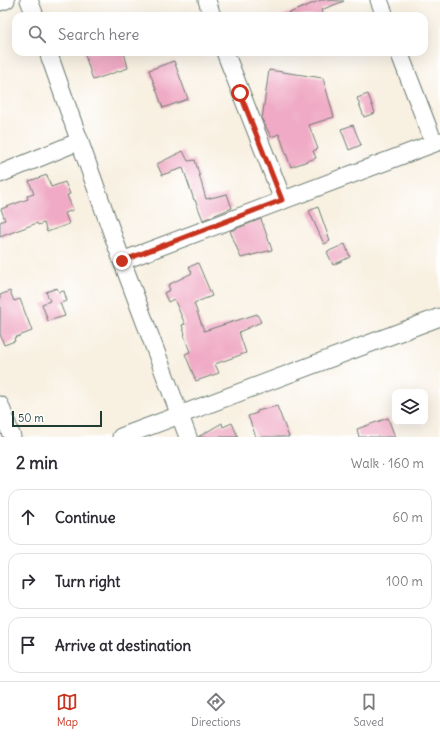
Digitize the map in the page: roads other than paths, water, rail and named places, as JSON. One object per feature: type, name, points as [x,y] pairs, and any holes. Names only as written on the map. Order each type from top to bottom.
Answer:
[{"type":"street","points":[[0,2],[6,0]]},
{"type":"street","points":[[29,0],[33,12]]},
{"type":"street","points":[[207,0],[211,12]]},
{"type":"street","points":[[379,0],[384,12]]},
{"type":"street","points":[[49,56],[122,261],[188,437]]},
{"type":"street","points":[[227,56],[282,200]]},
{"type":"street","points":[[122,261],[437,142],[401,56]]},
{"type":"street","points":[[0,174],[80,141]]},
{"type":"street","points":[[120,437],[180,416],[440,317]]},
{"type":"street","points":[[0,405],[12,437]]}]
